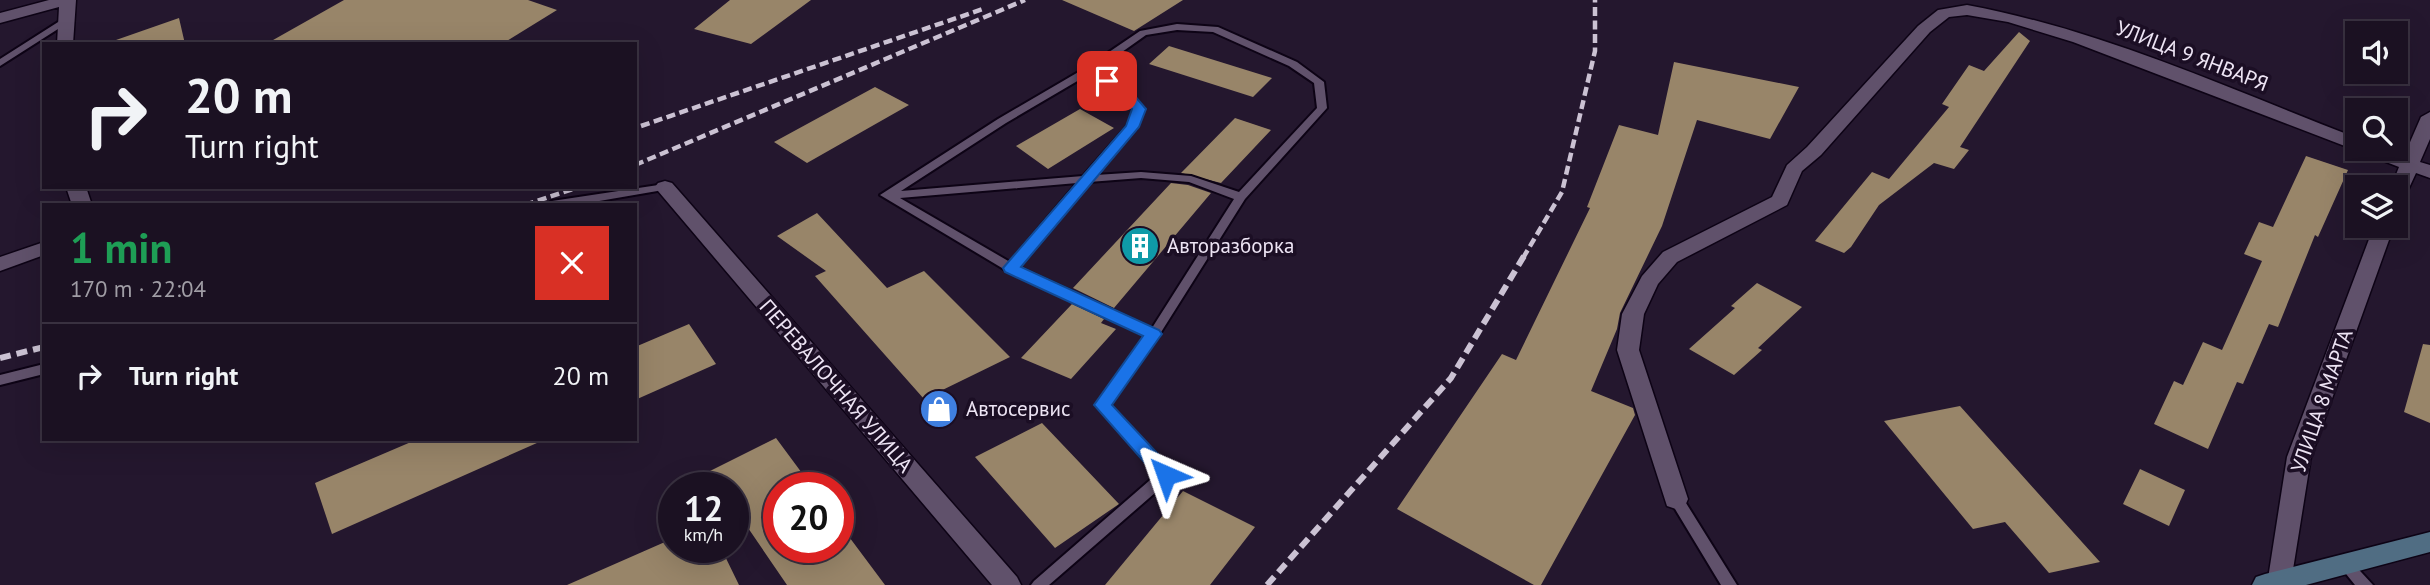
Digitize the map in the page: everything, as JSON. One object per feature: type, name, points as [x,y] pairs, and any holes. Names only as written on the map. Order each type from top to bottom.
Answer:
[{"type":"street","points":[[0,18],[67,0],[65,42]]},
{"type":"street","name":"УЛИЦА 9 ЯНВАРЯ","points":[[1676,499],[1628,350],[1633,314],[1649,281],[1670,257],[1780,201],[1794,169],[1823,142],[1924,29],[1944,13],[1966,10],[2010,18],[2079,38],[2345,139]]},
{"type":"street","points":[[2405,175],[2430,117]]},
{"type":"street","points":[[2402,161],[2430,172]]},
{"type":"street","name":"ПЕРЕВАЛОЧНАЯ УЛИЦА","points":[[665,187],[1008,585]]},
{"type":"street","name":"УЛИЦА 8 МАРТА","points":[[2272,584],[2299,457],[2380,238]]},
{"type":"street","points":[[0,264],[42,249]]},
{"type":"street","points":[[2272,584],[2430,542]]},
{"type":"lane","points":[[0,63],[66,20]]},
{"type":"lane","points":[[887,195],[1002,121],[1091,69],[1143,33],[1177,27],[1214,29],[1293,64],[1319,82],[1322,108],[1241,197],[1154,334],[1103,405],[1166,475],[1038,585]]},
{"type":"lane","points":[[1011,268],[1132,127],[1139,109],[1124,92],[1091,69]]},
{"type":"lane","points":[[887,195],[1141,175],[1191,179],[1241,197]]},
{"type":"lane","points":[[565,203],[665,187]]},
{"type":"lane","points":[[887,195],[1011,268],[1154,334]]},
{"type":"lane","points":[[0,380],[42,370]]},
{"type":"lane","points":[[1676,499],[1729,585]]},
{"type":"lane","points":[[2345,564],[2365,585]]},
{"type":"building","points":[[344,0],[528,0],[557,10],[505,42],[270,42]]},
{"type":"building","points":[[730,0],[811,0],[751,44],[694,29]]},
{"type":"building","points":[[1062,0],[1183,0],[1134,31]]},
{"type":"building","points":[[179,18],[185,42],[116,42]]},
{"type":"building","points":[[2019,32],[2030,41],[1960,147],[1969,150],[1954,169],[1934,163],[1879,205],[1851,247],[1844,253],[1815,241],[1872,172],[1889,179],[1949,107],[1942,104],[1969,65],[1984,71]]},
{"type":"building","points":[[1169,46],[1272,78],[1253,97],[1149,64]]},
{"type":"building","points":[[1674,62],[1799,87],[1770,139],[1697,120],[1662,226],[1620,313],[1617,329],[1591,391],[1633,408],[1635,415],[1541,585],[1534,585],[1397,509],[1502,354],[1516,360],[1590,208],[1587,207],[1619,125],[1658,135]]},
{"type":"building","points":[[875,87],[909,105],[807,163],[774,142]]},
{"type":"building","points":[[1080,109],[1114,128],[1048,169],[1016,146]]},
{"type":"building","points":[[1235,118],[1271,130],[1221,183],[1181,173]]},
{"type":"building","points":[[2306,156],[2348,170],[2318,237],[2315,235],[2278,327],[2269,324],[2243,384],[2237,382],[2208,449],[2154,424],[2174,381],[2183,385],[2203,342],[2222,350],[2262,261],[2244,254],[2259,222],[2273,227]]},
{"type":"building","name":"Авторазборка","points":[[1171,183],[1188,185],[1211,193],[1114,308],[1073,288]]},
{"type":"building","points":[[817,213],[887,288],[924,271],[1010,357],[924,399],[815,276],[826,271],[777,236]]},
{"type":"building","points":[[1757,283],[1802,307],[1758,348],[1762,350],[1734,375],[1689,349],[1735,308],[1731,306]]},
{"type":"building","points":[[1072,304],[1104,319],[1101,323],[1116,329],[1071,379],[1021,358]]},
{"type":"building","points":[[689,324],[716,364],[637,399],[637,346]]},
{"type":"building","points":[[2423,344],[2430,345],[2430,423],[2404,412]]},
{"type":"building","points":[[1960,406],[2100,562],[2049,573],[2005,522],[1973,529],[1884,421]]},
{"type":"building","points":[[1042,423],[1119,504],[1055,548],[975,457]]},
{"type":"building","points":[[776,438],[801,472],[763,472],[763,550],[749,529],[749,472],[710,471]]},
{"type":"building","points":[[413,441],[541,441],[332,534],[315,483]]},
{"type":"building","points":[[2140,469],[2185,490],[2169,526],[2123,504]]},
{"type":"building","points":[[1183,491],[1255,527],[1210,585],[1105,585]]},
{"type":"building","points":[[854,543],[885,585],[787,585],[772,563],[854,563]]},
{"type":"building","points":[[658,545],[658,563],[728,563],[739,585],[567,585]]},
{"type":"railway","points":[[637,164],[1025,0]]},
{"type":"railway","points":[[1523,258],[1562,192],[1595,51],[1595,0]]},
{"type":"railway","points":[[641,126],[983,9]]},
{"type":"railway","points":[[531,203],[573,189]]},
{"type":"railway","points":[[1267,585],[1451,378],[1524,256]]},
{"type":"railway","points":[[0,358],[42,348]]},
{"type":"place","name":"Авторазборка","points":[[1140,246]]},
{"type":"place","name":"Автосервис","points":[[939,409]]},
{"type":"route","points":[[1107,81],[1124,92],[1139,109],[1132,127],[1011,268],[1154,334],[1103,405],[1166,475]]}]
